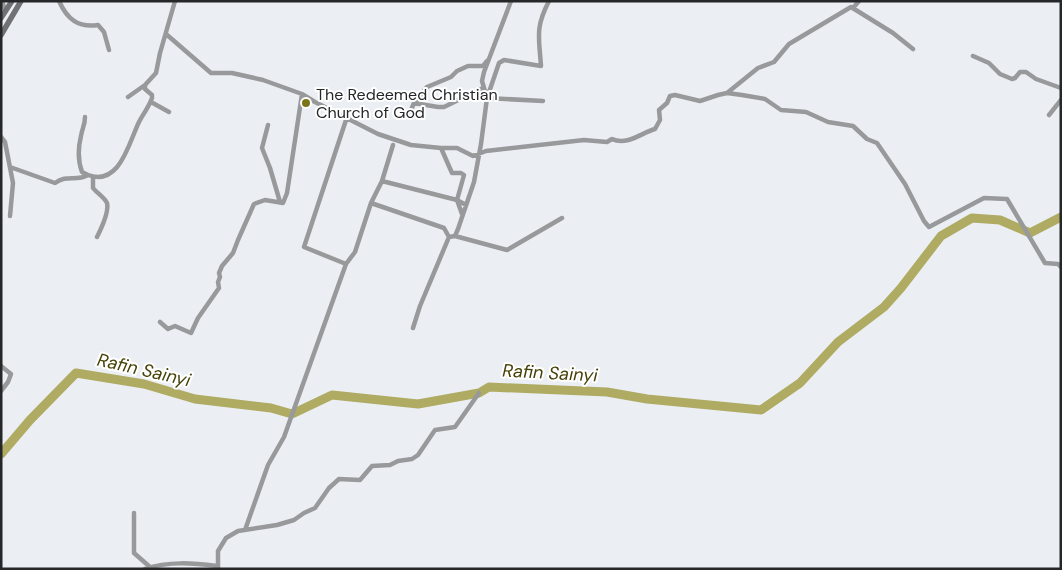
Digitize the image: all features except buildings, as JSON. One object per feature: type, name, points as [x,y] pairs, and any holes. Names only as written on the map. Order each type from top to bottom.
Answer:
[{"type":"main road","points":[[1,18],[12,1]]},
{"type":"main road","points":[[1,35],[22,1]]},
{"type":"street","points":[[2,1],[5,10]]},
{"type":"street","points":[[59,1],[68,17],[85,27],[98,25],[102,28],[109,50]]},
{"type":"street","points":[[128,97],[146,85],[156,73],[176,1]]},
{"type":"street","points":[[487,98],[482,81],[484,72],[511,1]]},
{"type":"street","points":[[455,236],[474,182],[487,98],[499,63],[504,60],[541,66],[538,32],[541,17],[549,1]]},
{"type":"street","points":[[726,94],[758,68],[774,62],[789,44],[824,22],[853,8],[859,1]]},
{"type":"street","points":[[853,8],[893,33],[913,49]]},
{"type":"street","points":[[166,34],[211,73],[232,73],[263,80],[302,94],[387,137],[411,145],[457,148],[473,156],[486,151],[584,140],[607,142],[612,139],[617,141],[638,138],[646,132],[655,130],[660,120],[659,110],[667,103],[670,96],[675,95],[700,101],[726,94],[765,99],[781,110],[806,112],[828,122],[853,126],[867,139],[877,143],[905,184],[924,221],[929,226],[984,198],[1007,199],[1045,263],[1058,264],[1061,267]]},
{"type":"street","points":[[406,114],[427,87],[452,77],[457,71],[468,66],[483,66],[490,56]]},
{"type":"street","points":[[973,56],[989,63],[1000,74],[1012,79],[1020,72],[1026,72],[1036,79],[1061,88]]},
{"type":"street","points":[[10,167],[55,183],[62,178],[81,179],[91,176],[105,176],[112,173],[120,164],[139,122],[151,102],[152,95],[145,89],[146,85]]},
{"type":"street","points":[[414,103],[444,107],[483,88]]},
{"type":"street","points":[[160,322],[168,328],[175,326],[191,332],[218,288],[219,273],[222,266],[233,253],[254,204],[265,200],[283,203],[287,192],[302,94]]},
{"type":"street","points":[[487,98],[543,101]]},
{"type":"street","points":[[1050,115],[1061,100]]},
{"type":"street","points":[[151,102],[169,112]]},
{"type":"street","points":[[85,117],[85,126],[81,135],[79,164],[82,172],[91,176]]},
{"type":"street","points":[[346,264],[304,247],[347,117]]},
{"type":"street","points":[[268,125],[262,148],[280,202]]},
{"type":"street","points":[[1,137],[5,142],[13,183],[10,216]]},
{"type":"street","points":[[245,530],[268,465],[284,437],[346,264],[354,252],[371,203],[382,181],[392,145]]},
{"type":"street","points":[[441,148],[452,172],[464,175],[457,200],[462,214]]},
{"type":"street","points":[[91,176],[93,188],[106,201],[107,205],[105,219],[97,237]]},
{"type":"street","points":[[382,181],[457,200],[466,205]]},
{"type":"street","points":[[371,203],[444,228],[449,238]]},
{"type":"street","points":[[413,328],[420,306],[449,238],[455,236],[507,250],[562,218]]},
{"type":"street","points":[[1,366],[11,374],[1,391]]},
{"type":"street","points":[[134,513],[134,553],[147,568],[187,562],[218,567],[218,551],[226,538],[238,531],[277,526],[294,520],[315,508],[329,488],[339,479],[360,480],[372,466],[390,465],[398,461],[412,459],[418,455],[435,430],[455,427],[479,393]]},
{"type":"waterway","name":"Rafin Sainyi","points":[[1,454],[30,420],[76,373],[144,384],[195,399],[271,408],[292,414],[332,395],[418,404],[479,393],[489,387],[607,392],[647,399],[761,410],[800,383],[838,342],[884,307],[941,236],[972,218],[1000,220],[1030,233],[1061,217]]},
{"type":"place","name":"The Redeemed Christian Church of God","points":[[306,103]]}]
